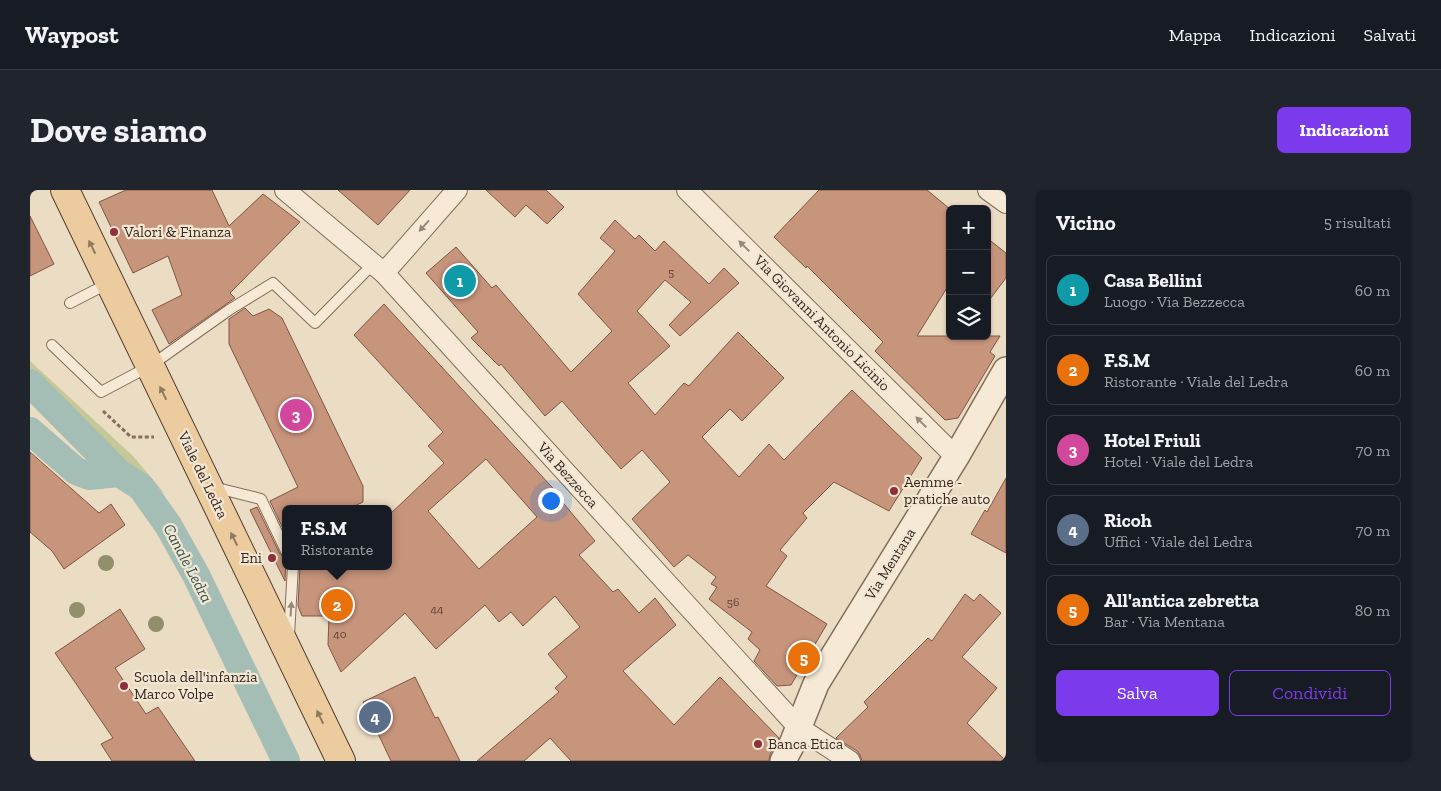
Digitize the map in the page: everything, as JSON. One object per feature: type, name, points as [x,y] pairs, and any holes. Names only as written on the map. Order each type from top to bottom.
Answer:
[{"type":"main road","name":"Viale del Ledra","points":[[67,191],[341,761]]},
{"type":"street","name":"Via Bezzecca","points":[[285,190],[378,268],[798,727],[850,761]]},
{"type":"street","points":[[378,268],[457,190]]},
{"type":"street","name":"Via Giovanni Antonio Licinio","points":[[687,190],[956,457]]},
{"type":"street","points":[[988,190],[1006,203]]},
{"type":"street","name":"Via Mentana","points":[[783,761],[788,754],[816,684],[956,457],[1006,370]]},
{"type":"lane","points":[[52,345],[102,392],[150,366],[229,310],[273,283],[315,323],[378,268]]},
{"type":"lane","points":[[70,303],[110,283]]},
{"type":"lane","points":[[208,485],[261,499],[282,542]]},
{"type":"lane","points":[[288,651],[293,570]]},
{"type":"green space","points":[[30,361],[133,456],[165,494],[100,440],[30,374]]},
{"type":"building","points":[[126,190],[212,190],[229,226],[263,194],[300,222],[230,293],[235,298],[169,344],[152,310],[182,295],[168,256],[133,273],[99,202]]},
{"type":"building","points":[[338,190],[410,190],[378,225]]},
{"type":"building","points":[[486,190],[546,190],[564,207],[547,224],[526,205],[515,217]]},
{"type":"building","points":[[819,190],[927,190],[946,206],[946,289],[917,336],[946,336],[946,340],[991,340],[991,336],[1000,336],[990,352],[995,356],[958,418],[945,420],[875,351],[883,342],[807,266],[806,268],[774,237]]},
{"type":"building","points":[[30,216],[54,264],[30,276]]},
{"type":"building","points":[[615,220],[635,239],[639,235],[655,251],[664,241],[709,284],[724,268],[739,283],[680,336],[669,325],[691,302],[665,280],[637,311],[670,346],[628,383],[655,415],[684,383],[689,386],[738,332],[784,378],[742,421],[730,409],[702,437],[739,477],[769,444],[784,460],[852,390],[922,458],[889,511],[834,482],[803,513],[807,518],[780,550],[787,556],[766,586],[827,624],[791,685],[777,686],[754,661],[760,650],[748,639],[752,632],[709,599],[717,587],[711,584],[716,577],[688,555],[674,567],[632,519],[670,482],[642,450],[621,469],[562,401],[545,416],[501,364],[499,366],[471,338],[478,332],[426,273],[456,247],[492,288],[496,285],[571,372],[612,331],[578,294],[615,251],[600,238]]},
{"type":"building","points":[[991,241],[1006,253],[1006,278],[991,298]]},
{"type":"building","points":[[384,304],[561,497],[559,498],[595,541],[579,555],[613,592],[618,589],[639,613],[655,598],[676,625],[623,671],[674,725],[720,677],[779,738],[770,754],[769,761],[571,761],[550,738],[524,761],[477,761],[559,692],[555,688],[567,677],[548,654],[580,627],[555,596],[523,626],[511,612],[499,622],[485,605],[436,649],[405,613],[341,672],[328,645],[329,616],[302,616],[298,606],[300,570],[392,570],[392,512],[444,463],[428,446],[443,432],[354,335]],"holes":[[[486,459],[537,517],[479,569],[428,511]]]},
{"type":"building","points":[[245,308],[253,316],[269,309],[282,318],[363,486],[363,502],[357,505],[282,505],[282,526],[270,501],[298,487],[229,344],[229,319]]},
{"type":"building","points":[[30,452],[99,513],[111,504],[125,525],[64,569],[52,551],[30,532]]},
{"type":"building","points":[[1006,478],[1006,553],[971,534],[985,510],[987,512]]},
{"type":"building","points":[[257,507],[282,555],[282,570],[285,570],[285,581],[250,510]]},
{"type":"building","points":[[965,594],[974,601],[980,594],[1001,613],[962,657],[997,688],[967,723],[1006,761],[862,761],[857,751],[836,738],[868,707],[864,702],[928,638],[932,641]]},
{"type":"building","points":[[120,609],[145,649],[115,668],[146,714],[158,707],[195,761],[112,761],[101,744],[113,738],[55,653]]},
{"type":"building","points":[[415,677],[435,718],[438,717],[460,761],[391,761],[363,702]]},
{"type":"waterway","points":[[30,383],[119,473]]},
{"type":"waterway","name":"Canale Ledra","points":[[30,431],[76,471],[89,476],[119,473],[141,487],[168,525],[196,575],[286,761]]},
{"type":"place","name":"Valori & Finanza","points":[[114,232]]},
{"type":"place","name":"Casa Bellini","points":[[460,281]]},
{"type":"place","name":"Hotel Friuli","points":[[296,415]]},
{"type":"place","name":"Aemme - pratiche auto","points":[[894,491]]},
{"type":"place","name":"Eni","points":[[272,558]]},
{"type":"place","name":"F.S.M","points":[[337,605]]},
{"type":"place","name":"All'antica zebretta","points":[[804,658]]},
{"type":"place","name":"Scuola dell'infanzia Marco Volpe","points":[[124,686]]},
{"type":"place","name":"Ricoh","points":[[375,717]]},
{"type":"place","name":"Banca Etica","points":[[758,744]]}]
